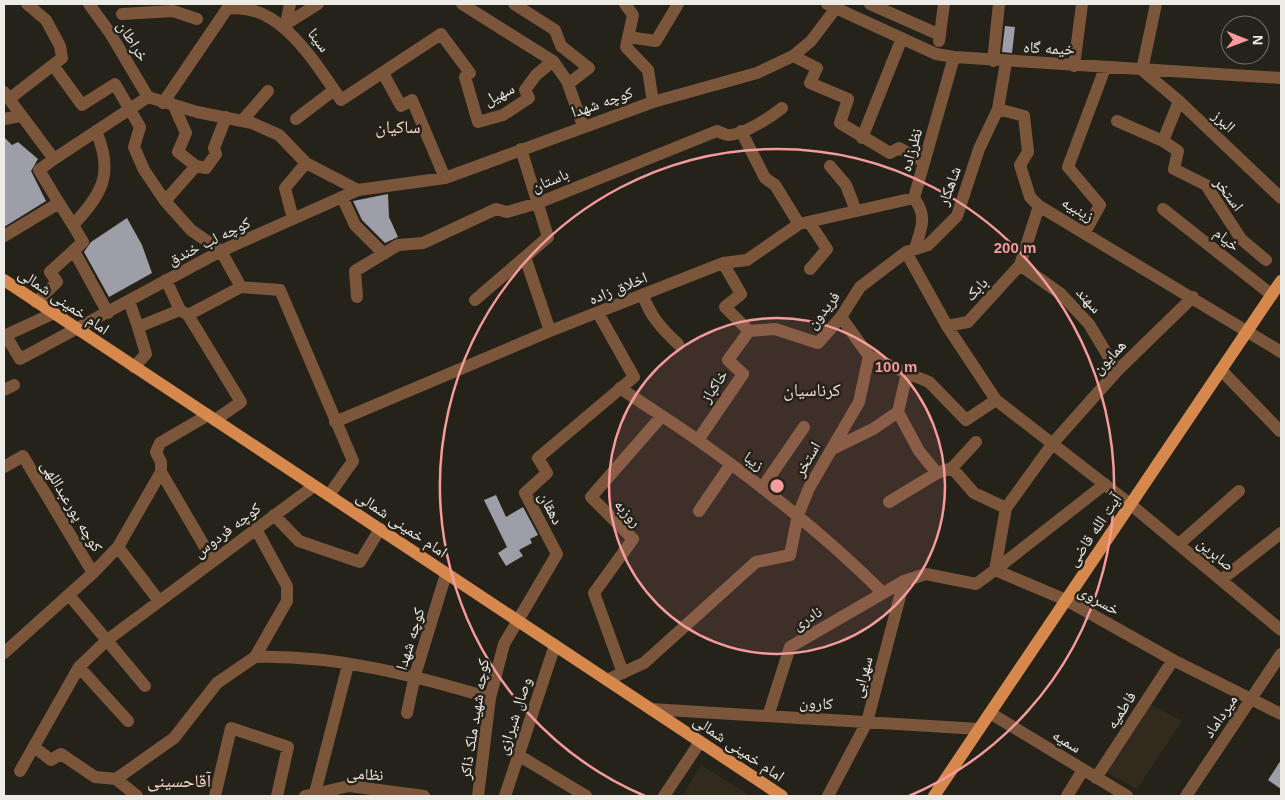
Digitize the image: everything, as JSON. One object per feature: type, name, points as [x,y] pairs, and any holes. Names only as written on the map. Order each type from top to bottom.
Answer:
[{"type":"main road","name":"امام خمینی شمالی","points":[[4,280],[782,796]]},
{"type":"main road","name":"آیت الله قاضی","points":[[934,796],[1281,282]]},
{"type":"street","points":[[27,4],[46,20],[60,46],[62,58],[6,95],[54,159]]},
{"type":"street","name":"خراطان","points":[[89,4],[107,29],[148,97]]},
{"type":"street","name":"سینا","points":[[168,104],[227,9],[236,5],[251,4],[266,9],[286,24],[334,90]]},
{"type":"street","points":[[286,24],[290,4]]},
{"type":"street","points":[[286,24],[318,4]]},
{"type":"street","points":[[462,4],[553,61],[568,84],[583,126]]},
{"type":"street","points":[[514,4],[555,30],[561,46],[589,68],[568,84]]},
{"type":"street","points":[[625,4],[633,15],[626,47],[648,70],[653,102]]},
{"type":"street","points":[[628,37],[656,41],[678,4]]},
{"type":"street","points":[[870,4],[940,35]]},
{"type":"street","points":[[936,54],[944,4]]},
{"type":"street","points":[[998,109],[1000,62],[999,4]]},
{"type":"street","points":[[1074,66],[1082,4]]},
{"type":"street","points":[[1142,70],[1156,4]]},
{"type":"street","name":"خیمه گاه","points":[[832,6],[936,54],[954,58],[1281,78]]},
{"type":"street","name":"کوچه شهدا","points":[[358,190],[445,178],[653,102],[757,74],[793,56],[811,41],[832,6]]},
{"type":"street","points":[[107,29],[124,9],[173,11],[196,19]]},
{"type":"street","name":"سهیل","points":[[383,73],[441,34],[470,73],[465,77],[478,122],[503,114],[529,98],[525,90],[536,75],[553,61]]},
{"type":"street","points":[[862,138],[902,38]]},
{"type":"street","points":[[793,56],[817,68],[810,83],[848,98],[840,123],[862,138],[890,153],[899,148],[924,162]]},
{"type":"street","name":"نظرزاده","points":[[911,251],[923,221],[921,208],[914,198],[954,58]]},
{"type":"street","points":[[53,65],[82,105],[114,84],[140,127],[134,147],[144,170],[165,201],[191,230],[221,251],[241,287]]},
{"type":"street","points":[[1085,232],[1100,205],[1068,167],[1105,68]]},
{"type":"street","name":"البرز","points":[[1142,70],[1179,101],[1281,198]]},
{"type":"street","points":[[296,119],[334,90],[341,100],[383,73],[401,106],[412,100],[445,178]]},
{"type":"street","points":[[242,120],[268,91]]},
{"type":"street","points":[[36,302],[57,282],[50,272],[84,242],[39,170],[148,97],[168,104],[242,120],[279,135],[296,150],[306,163],[358,190]]},
{"type":"street","points":[[1117,121],[1163,141],[1179,101]]},
{"type":"street","points":[[168,104],[186,133],[178,152],[196,166],[206,168],[216,154],[214,148],[226,117]]},
{"type":"street","name":"باستان","points":[[357,297],[355,271],[398,245],[423,243],[496,209],[507,212],[538,203],[717,131],[729,135],[741,132],[769,119],[782,108]]},
{"type":"street","name":"زینبیه","points":[[998,109],[1024,116],[1028,152],[1020,165],[1030,197],[1039,206],[1193,297],[1281,352]]},
{"type":"street","name":"شاهکار","points":[[911,251],[928,245],[957,216],[979,149],[998,109]]},
{"type":"street","points":[[4,119],[22,116]]},
{"type":"street","points":[[73,225],[88,209],[101,187],[106,170],[105,151],[96,131]]},
{"type":"street","points":[[741,132],[765,178],[776,185],[804,223],[827,249],[810,269]]},
{"type":"street","name":"استخر","points":[[1163,141],[1178,151],[1174,169],[1206,185],[1242,239],[1266,260]]},
{"type":"street","points":[[475,300],[548,237],[521,149]]},
{"type":"street","points":[[293,219],[285,188],[306,163]]},
{"type":"street","points":[[165,201],[196,166]]},
{"type":"street","points":[[830,166],[846,185],[856,211]]},
{"type":"street","name":"کوچه لب خندق","points":[[5,336],[20,359],[221,251],[358,190]]},
{"type":"street","points":[[342,197],[354,225],[384,254]]},
{"type":"street","name":"اخلاق زاده","points":[[335,422],[550,332],[723,263],[747,260],[804,223],[914,198]]},
{"type":"street","points":[[4,236],[59,203]]},
{"type":"street","name":"بابک","points":[[947,326],[968,322],[1020,265],[1039,206]]},
{"type":"street","name":"خیام","points":[[1163,209],[1272,295]]},
{"type":"street","points":[[74,251],[108,313]]},
{"type":"street","name":"فریدون","points":[[749,331],[775,329],[818,343],[841,317],[860,287],[911,251]]},
{"type":"street","name":"صابرین","points":[[911,251],[947,326],[996,400],[1130,504],[1281,630]]},
{"type":"street","points":[[526,257],[550,332]]},
{"type":"street","points":[[723,263],[741,294],[725,307],[749,331]]},
{"type":"street","name":"سهند","points":[[1020,265],[1061,294],[1089,324],[1117,371]]},
{"type":"street","points":[[4,653],[93,573],[118,547],[161,472],[161,462],[156,452],[160,443],[241,402],[184,313],[166,280]]},
{"type":"street","points":[[138,327],[184,313],[241,287],[280,290],[353,461],[329,496]]},
{"type":"street","points":[[643,295],[649,311],[660,328],[678,344]]},
{"type":"street","name":"همایون","points":[[1006,508],[1053,443],[1117,371],[1193,297]]},
{"type":"street","points":[[128,301],[146,354],[134,367]]},
{"type":"street","points":[[5,336],[54,313]]},
{"type":"street","points":[[598,313],[634,377],[620,388]]},
{"type":"street","points":[[841,317],[869,356],[929,382],[966,420],[996,400]]},
{"type":"street","name":"خاکباز","points":[[698,440],[742,374],[728,360],[749,331]]},
{"type":"street","name":"استخر","points":[[608,680],[644,663],[756,562],[790,555],[798,515],[809,488],[859,402],[869,356]]},
{"type":"street","points":[[1221,370],[1280,431]]},
{"type":"street","points":[[907,373],[898,412],[919,452],[938,474]]},
{"type":"street","name":"زیبا","points":[[620,388],[661,418],[698,440],[798,515],[845,556],[882,592]]},
{"type":"street","name":"دهقان","points":[[516,620],[557,554],[525,493],[546,473],[538,458],[620,388]]},
{"type":"street","points":[[832,449],[873,429],[898,412]]},
{"type":"street","name":"روزبه","points":[[623,673],[594,593],[633,539],[591,497],[661,418]]},
{"type":"street","points":[[762,488],[804,427]]},
{"type":"street","points":[[889,502],[952,468],[976,442]]},
{"type":"street","name":"کوچه پورعبداللهی","points":[[4,467],[23,456],[93,573]]},
{"type":"street","points":[[699,511],[731,464]]},
{"type":"street","points":[[952,468],[974,493],[1006,508],[995,570]]},
{"type":"street","points":[[161,472],[213,561]]},
{"type":"street","points":[[904,581],[926,574],[976,584],[1105,484]]},
{"type":"street","name":"کوچه فردوس","points":[[20,771],[79,667],[106,641],[314,486]]},
{"type":"street","points":[[1178,544],[1239,491]]},
{"type":"street","points":[[274,515],[299,541],[360,562],[380,529]]},
{"type":"street","points":[[34,746],[52,760],[61,754],[95,777],[116,778],[174,738],[217,683],[255,657],[287,602],[287,586],[256,529]]},
{"type":"street","points":[[1221,580],[1281,533]]},
{"type":"street","points":[[118,547],[159,601]]},
{"type":"street","name":"خسروی","points":[[995,570],[1066,600],[1173,660],[1281,714]]},
{"type":"street","name":"کوچه شهدا","points":[[407,713],[415,675],[446,574]]},
{"type":"street","name":"نادری","points":[[768,716],[790,647],[882,592],[904,581]]},
{"type":"street","name":"سهرابی","points":[[828,796],[866,722],[904,581]]},
{"type":"street","points":[[68,595],[144,686]]},
{"type":"street","name":"کوچه شهید ملک ذاکر","points":[[478,796],[490,698],[504,644],[516,620]]},
{"type":"street","name":"وصال شیرازی","points":[[505,796],[555,645]]},
{"type":"street","name":"میرداماد","points":[[1186,796],[1281,654]]},
{"type":"street","points":[[255,657],[293,656],[415,675],[490,698]]},
{"type":"street","name":"فاطمیه","points":[[1096,778],[1173,660]]},
{"type":"street","points":[[310,795],[348,665]]},
{"type":"street","points":[[79,667],[128,721]]},
{"type":"street","name":"کارون","points":[[651,709],[979,729]]},
{"type":"street","name":"سمیه","points":[[990,713],[1127,796]]},
{"type":"street","points":[[215,796],[231,728],[288,747],[277,796]]},
{"type":"street","points":[[664,796],[700,742]]},
{"type":"street","points":[[518,756],[586,796]]},
{"type":"street","points":[[1067,796],[1083,770]]},
{"type":"street","points":[[116,778],[137,796]]},
{"type":"street","name":"نظامی","points":[[310,795],[349,791],[424,796]]},
{"type":"shaded area","points":[[1150,704],[1182,721],[1137,789],[1106,772]]},
{"type":"shaded area","points":[[701,765],[751,796],[682,796]]},
{"type":"building","points":[[1005,26],[1015,27],[1012,53],[1002,52]]},
{"type":"building","points":[[4,137],[12,145],[18,142],[38,159],[31,171],[46,201],[4,227]]},
{"type":"building","points":[[388,194],[389,217],[398,237],[385,243],[362,220],[353,201]]},
{"type":"building","points":[[127,218],[142,245],[152,273],[109,297],[84,252],[91,242]]},
{"type":"building","points":[[496,495],[506,517],[523,507],[538,535],[530,539],[532,543],[519,550],[523,556],[506,566],[498,553],[507,547],[484,500]]},
{"type":"building","points":[[1281,760],[1281,789],[1268,780]]},
{"type":"district","name":"ساکیان","points":[[398,127]]},
{"type":"district","name":"کرناسیان","points":[[812,390]]},
{"type":"district","name":"آقاحسینی","points":[[179,781]]}]
